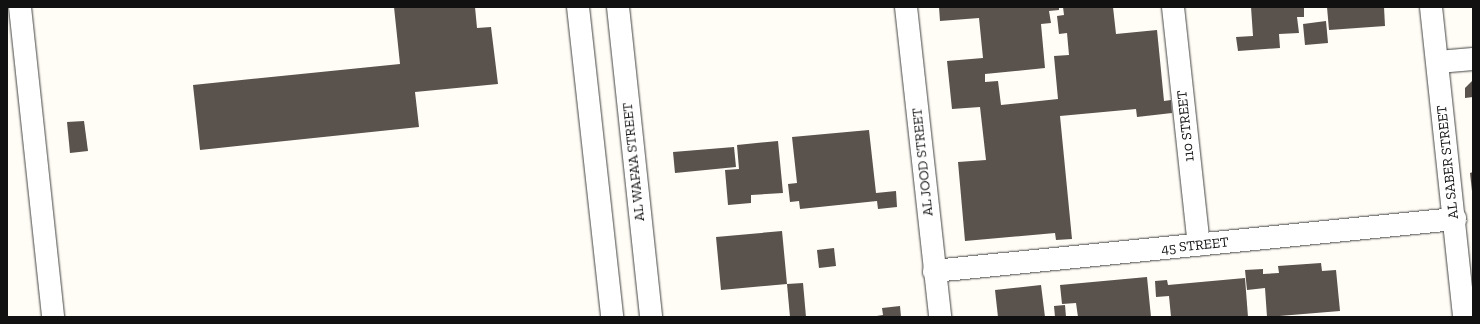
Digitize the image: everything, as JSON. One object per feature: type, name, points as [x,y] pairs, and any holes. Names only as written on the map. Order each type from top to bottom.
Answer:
[{"type":"street","points":[[20,7],[53,317]]},
{"type":"street","points":[[578,7],[612,317]]},
{"type":"street","name":"AL WAFA'A STREET","points":[[618,7],[651,317]]},
{"type":"street","name":"AL JOOD STREET","points":[[906,7],[940,317]]},
{"type":"street","name":"110 STREET","points":[[1173,7],[1199,245]]},
{"type":"street","name":"AL SABER STREET","points":[[1432,7],[1464,317]]},
{"type":"street","points":[[1438,62],[1473,59]]},
{"type":"street","name":"45 STREET","points":[[934,271],[1455,219]]},
{"type":"building","points":[[394,7],[475,7],[477,28],[491,27],[498,84],[415,92],[419,127],[200,150],[193,85],[400,64]]},
{"type":"building","points":[[939,7],[1059,7],[1059,10],[1049,11],[1051,23],[1041,24],[1045,68],[985,74],[985,82],[998,81],[1001,105],[1058,99],[1054,56],[1069,55],[1067,33],[1059,34],[1057,16],[1064,15],[1063,7],[1113,7],[1116,34],[1157,30],[1164,101],[1171,100],[1172,113],[1137,117],[1136,109],[1060,116],[1072,239],[1056,240],[1055,233],[965,241],[958,162],[986,160],[980,107],[952,109],[947,61],[983,58],[979,18],[940,21]]},
{"type":"building","points":[[1251,7],[1304,7],[1304,17],[1297,17],[1299,33],[1279,34],[1280,48],[1238,51],[1236,37],[1253,36]]},
{"type":"building","points":[[1327,7],[1384,7],[1385,26],[1329,30]]},
{"type":"building","points":[[1326,21],[1328,43],[1305,45],[1303,24]]},
{"type":"building","points":[[1473,80],[1473,97],[1465,98],[1465,88]]},
{"type":"building","points":[[84,121],[88,151],[70,153],[67,122]]},
{"type":"building","points":[[869,130],[876,193],[896,191],[897,207],[878,209],[877,201],[800,209],[799,201],[790,202],[788,184],[797,183],[792,137]]},
{"type":"building","points":[[778,141],[783,193],[751,195],[751,203],[728,205],[725,170],[739,169],[737,145]]},
{"type":"building","points":[[734,147],[736,167],[675,173],[673,152]]},
{"type":"building","points":[[1473,172],[1473,191],[1472,191],[1470,173]]},
{"type":"building","points":[[782,231],[787,284],[721,290],[716,237]]},
{"type":"building","points":[[834,248],[836,266],[819,268],[817,250]]},
{"type":"building","points":[[1321,263],[1322,271],[1336,270],[1340,311],[1267,317],[1265,288],[1247,290],[1245,270],[1263,269],[1263,274],[1279,273],[1278,266]]},
{"type":"building","points":[[1147,277],[1151,317],[1078,317],[1076,303],[1062,304],[1060,285]]},
{"type":"building","points":[[1245,278],[1248,317],[1171,317],[1169,296],[1156,297],[1155,281],[1167,280],[1168,285]]},
{"type":"building","points":[[803,283],[806,317],[790,317],[787,284]]},
{"type":"building","points":[[1041,285],[1045,317],[998,317],[995,290]]},
{"type":"building","points":[[1065,305],[1066,317],[1055,317],[1054,306]]},
{"type":"building","points":[[900,306],[901,317],[870,317],[883,315],[882,308]]}]
